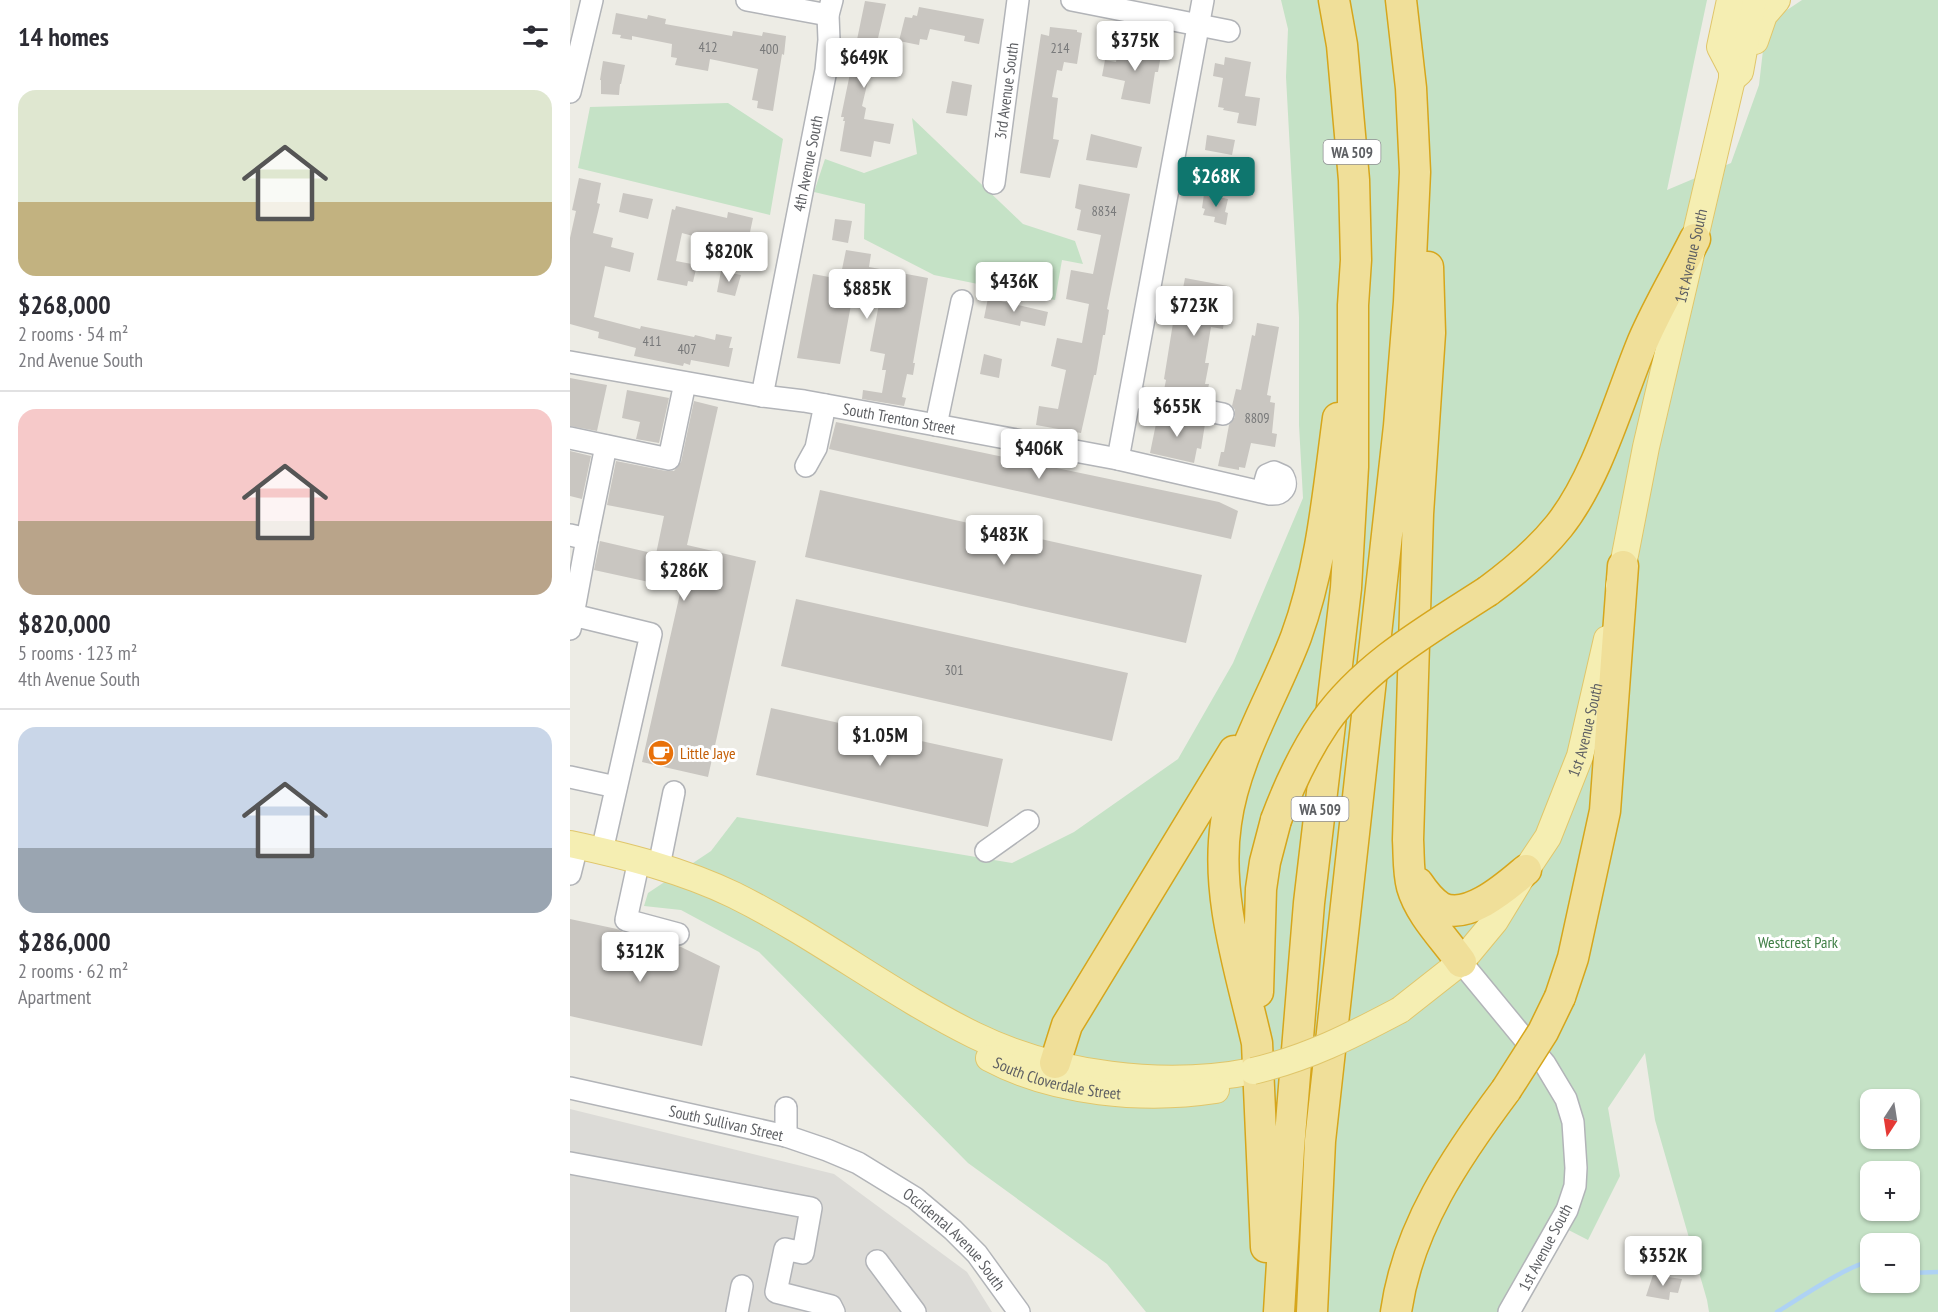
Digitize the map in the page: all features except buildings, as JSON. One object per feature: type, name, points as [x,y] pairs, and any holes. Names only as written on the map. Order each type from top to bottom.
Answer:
[{"type":"highway","name":"WA 509","points":[[1279,1312],[1289,1148],[1310,903],[1350,538],[1353,467],[1353,305],[1356,260],[1354,180],[1342,45],[1334,0]]},
{"type":"highway","name":"WA 509","points":[[1312,1312],[1320,1141],[1399,426],[1409,302],[1415,172],[1411,88],[1401,0]]},
{"type":"highway","points":[[1415,172],[1424,210],[1428,252],[1430,333],[1418,513],[1408,840],[1412,888],[1419,902],[1461,962]]},
{"type":"highway","points":[[1269,1312],[1255,1057],[1261,889],[1265,862],[1276,820],[1288,786],[1305,753],[1326,721],[1359,684],[1393,655],[1514,572],[1560,525],[1581,492],[1612,422],[1644,339],[1695,239]]},
{"type":"highway","points":[[1255,1057],[1228,910],[1223,868],[1226,823],[1232,794],[1305,611],[1320,551],[1353,305]]},
{"type":"highway","points":[[1396,1312],[1408,1260],[1429,1208],[1448,1171],[1544,1032],[1560,997],[1573,958],[1605,811],[1623,566]]},
{"type":"highway","points":[[1055,1063],[1067,1025],[1278,676]]},
{"type":"highway","points":[[1410,871],[1434,902],[1442,908],[1458,910],[1481,903],[1526,870]]},
{"type":"main road","points":[[1730,0],[1720,47],[1732,70],[1737,72]]},
{"type":"main road","points":[[1720,47],[1731,23],[1752,0]]},
{"type":"main road","points":[[1737,72],[1752,0]]},
{"type":"main road","points":[[1737,72],[1753,49],[1755,35],[1764,15],[1777,0]]},
{"type":"main road","name":"1st Avenue South","points":[[1461,962],[1495,921],[1548,837],[1581,756],[1623,566],[1646,447],[1737,72]]},
{"type":"main road","name":"South Cloverdale Street","points":[[573,845],[649,863],[734,895],[786,923],[921,1006],[973,1035],[1007,1049],[1094,1072],[1139,1078],[1227,1076],[1255,1057],[1303,1057],[1400,1010],[1461,962]]},
{"type":"main road","name":"South Cloverdale Street","points":[[821,945],[843,972],[910,1014],[998,1063],[1030,1075],[1120,1094],[1182,1095],[1220,1089],[1255,1057]]},
{"type":"street","points":[[571,81],[592,0]]},
{"type":"street","points":[[747,0],[830,8]]},
{"type":"street","name":"3rd Avenue South","points":[[994,183],[1018,0]]},
{"type":"street","points":[[1072,0],[1229,31]]},
{"type":"street","points":[[1118,459],[1203,0]]},
{"type":"street","name":"4th Avenue South","points":[[762,396],[826,70],[830,8]]},
{"type":"street","points":[[936,425],[962,302]]},
{"type":"street","name":"South Trenton Street","points":[[570,362],[825,405],[1118,459],[1262,492]]},
{"type":"street","points":[[570,438],[669,459],[685,383]]},
{"type":"street","points":[[1130,396],[1222,414]]},
{"type":"street","points":[[806,466],[816,448],[825,405]]},
{"type":"street","points":[[602,851],[651,634],[572,622],[578,537],[606,446]]},
{"type":"street","points":[[570,777],[616,787]]},
{"type":"street","points":[[674,792],[627,920],[678,934]]},
{"type":"street","points":[[986,851],[1028,821]]},
{"type":"street","points":[[570,874],[573,845]]},
{"type":"street","name":"1st Avenue South","points":[[1461,962],[1545,1064],[1566,1099],[1573,1122],[1575,1186],[1567,1210],[1509,1312]]},
{"type":"street","name":"South Sullivan Street","points":[[570,1088],[786,1136],[827,1150],[878,1175]]},
{"type":"street","points":[[786,1108],[786,1136]]},
{"type":"street","points":[[570,1163],[811,1208],[803,1253],[785,1249],[776,1292],[831,1306],[834,1312]]},
{"type":"street","name":"Occidental Avenue South","points":[[878,1175],[915,1198],[954,1230],[976,1254],[1019,1312]]},
{"type":"street","points":[[877,1261],[915,1312]]},
{"type":"street","points":[[737,1312],[742,1286]]},
{"type":"shaded area","points":[[570,1109],[834,1174],[967,1272],[992,1312],[570,1312]]},
{"type":"green space","name":"Westcrest Park","points":[[1281,0],[1707,0],[1667,190],[1731,163],[1759,85],[1766,24],[1802,0],[1938,0],[1938,1312],[1709,1312],[1655,1120],[1645,1053],[1608,1108],[1620,1176],[1588,1240],[1549,1220],[1498,1312],[1146,1312],[1107,1264],[968,1163],[759,952],[681,910],[644,906],[648,893],[711,851],[737,817],[1012,863],[1074,832],[1178,759],[1233,663],[1303,498],[1299,425],[1299,317],[1286,77],[1288,29]]},
{"type":"green space","points":[[728,103],[783,139],[770,215],[578,168],[590,107]]},
{"type":"green space","points":[[912,118],[1023,224],[1075,241],[1083,264],[1062,260],[1055,300],[934,275],[864,239],[865,204],[814,192],[825,159],[864,173],[917,154]]},
{"type":"waterway","points":[[1777,1312],[1838,1275],[1860,1265]]},
{"type":"waterway","points":[[1920,1273],[1938,1272]]},
{"type":"place","name":"Little Jaye","points":[[661,753]]}]
